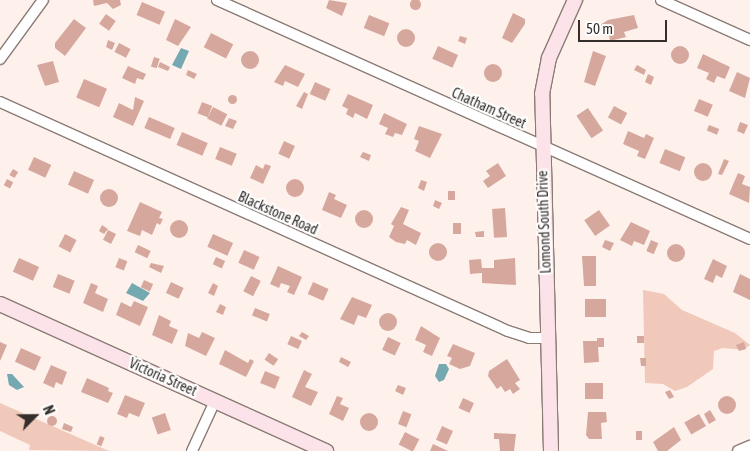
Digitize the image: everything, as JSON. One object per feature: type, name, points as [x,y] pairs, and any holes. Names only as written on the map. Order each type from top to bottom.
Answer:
[{"type":"main road","name":"Lomond South Drive","points":[[551,451],[542,147],[544,78],[575,0]]},
{"type":"main road","name":"Victoria Street","points":[[0,304],[326,451]]},
{"type":"street","points":[[0,59],[43,0]]},
{"type":"street","name":"Chatham Street","points":[[217,0],[750,239]]},
{"type":"street","points":[[661,0],[750,40]]},
{"type":"street","name":"Blackstone Road","points":[[0,102],[508,332],[530,338],[548,338]]},
{"type":"street","points":[[192,451],[215,401]]},
{"type":"street","points":[[738,451],[750,446]]},
{"type":"shaded area","points":[[643,290],[664,294],[682,310],[735,333],[750,345],[743,350],[723,348],[714,351],[713,369],[687,387],[675,391],[663,384],[645,383]]},
{"type":"shaded area","points":[[0,403],[109,451],[29,450],[30,445],[0,431]]},
{"type":"water","points":[[181,48],[189,51],[181,69],[172,65]]},
{"type":"water","points":[[132,283],[150,293],[143,301],[126,293]]},
{"type":"water","points":[[439,364],[446,364],[449,369],[444,380],[439,382],[435,376]]},
{"type":"water","points":[[7,374],[12,374],[24,387],[17,390],[9,385]]},
{"type":"building","points":[[415,-2],[421,4],[415,10],[409,4]]},
{"type":"building","points":[[93,0],[120,0],[121,5],[113,9],[107,3],[94,6]]},
{"type":"building","points":[[329,0],[347,3],[342,16],[326,8]]},
{"type":"building","points":[[142,2],[165,12],[160,25],[137,15]]},
{"type":"building","points":[[513,13],[525,19],[525,24],[512,43],[502,38]]},
{"type":"building","points":[[106,14],[116,21],[109,31],[99,24]]},
{"type":"building","points":[[369,15],[389,23],[384,36],[364,28]]},
{"type":"building","points":[[634,15],[638,28],[624,32],[626,37],[610,41],[609,35],[603,36],[600,25],[608,20]]},
{"type":"building","points":[[74,19],[86,28],[65,56],[55,48],[55,43]]},
{"type":"building","points":[[175,19],[191,27],[178,46],[166,40]]},
{"type":"building","points":[[406,29],[412,32],[415,38],[412,44],[406,47],[400,44],[397,38],[400,32]]},
{"type":"building","points":[[211,33],[233,44],[226,59],[204,47]]},
{"type":"building","points":[[460,36],[467,38],[465,44],[458,41]]},
{"type":"building","points":[[108,40],[115,43],[112,50],[106,47]]},
{"type":"building","points":[[119,43],[131,49],[126,58],[114,52]]},
{"type":"building","points":[[438,46],[458,55],[452,68],[432,59]]},
{"type":"building","points":[[680,46],[686,49],[689,55],[686,61],[680,64],[674,61],[671,55],[674,49]]},
{"type":"building","points":[[250,51],[256,54],[259,60],[256,66],[250,69],[244,66],[241,60],[244,54]]},
{"type":"building","points":[[593,51],[606,56],[595,86],[584,82]]},
{"type":"building","points":[[703,54],[730,67],[725,79],[717,76],[714,83],[706,79],[709,73],[697,68]]},
{"type":"building","points":[[154,57],[160,59],[157,68],[151,67]]},
{"type":"building","points":[[53,61],[59,82],[45,86],[37,65]]},
{"type":"building","points":[[160,62],[170,67],[168,71],[158,67]]},
{"type":"building","points":[[493,64],[499,67],[502,73],[499,79],[493,82],[487,79],[484,73],[487,67]]},
{"type":"building","points":[[285,65],[305,74],[298,87],[285,81],[283,86],[274,82]]},
{"type":"building","points":[[637,65],[646,70],[644,75],[634,70]]},
{"type":"building","points":[[128,66],[146,74],[143,80],[137,78],[135,84],[122,78]]},
{"type":"building","points":[[188,70],[197,74],[194,79],[186,75]]},
{"type":"building","points":[[737,72],[750,78],[745,98],[729,91]]},
{"type":"building","points":[[648,74],[654,77],[651,85],[645,82]]},
{"type":"building","points":[[84,79],[107,89],[99,107],[76,97]]},
{"type":"building","points":[[315,82],[331,89],[325,101],[310,94]]},
{"type":"building","points":[[304,92],[308,94],[302,109],[296,106]]},
{"type":"building","points":[[348,94],[373,105],[367,119],[355,113],[353,118],[346,114],[348,109],[342,106]]},
{"type":"building","points":[[232,95],[236,99],[232,103],[228,99]]},
{"type":"building","points":[[135,97],[144,101],[133,126],[113,117],[119,103],[133,110]]},
{"type":"building","points":[[699,99],[713,105],[708,117],[694,111]]},
{"type":"building","points":[[202,102],[212,106],[208,117],[198,113]]},
{"type":"building","points":[[614,106],[627,113],[621,125],[608,117]]},
{"type":"building","points":[[213,107],[227,114],[221,126],[207,119]]},
{"type":"building","points":[[588,108],[603,130],[591,138],[576,116]]},
{"type":"building","points":[[384,113],[407,124],[402,135],[395,133],[393,137],[385,134],[388,128],[379,124]]},
{"type":"building","points":[[149,117],[175,128],[170,139],[144,128]]},
{"type":"building","points":[[229,118],[237,121],[233,129],[225,126]]},
{"type":"building","points":[[740,122],[748,125],[744,134],[737,131]]},
{"type":"building","points":[[709,125],[719,129],[717,135],[707,131]]},
{"type":"building","points":[[419,126],[442,134],[430,158],[415,151],[419,141],[414,139]]},
{"type":"building","points":[[628,131],[644,138],[646,134],[654,138],[645,159],[637,156],[639,151],[623,144]]},
{"type":"building","points":[[182,132],[208,143],[202,156],[177,145]]},
{"type":"building","points":[[284,141],[295,146],[289,159],[278,154]]},
{"type":"building","points":[[220,147],[237,154],[232,166],[215,159]]},
{"type":"building","points":[[665,149],[685,157],[680,171],[659,163]]},
{"type":"building","points":[[363,152],[371,155],[369,161],[360,157]]},
{"type":"building","points":[[34,157],[51,165],[45,178],[28,170]]},
{"type":"building","points":[[724,159],[729,161],[722,175],[718,174]]},
{"type":"building","points":[[498,163],[506,176],[488,188],[483,181],[490,176],[486,171]]},
{"type":"building","points":[[703,163],[709,166],[712,172],[709,178],[703,181],[697,178],[694,172],[697,166]]},
{"type":"building","points":[[265,164],[271,166],[263,184],[250,178],[256,165],[263,169]]},
{"type":"building","points":[[13,169],[18,172],[15,178],[9,175]]},
{"type":"building","points":[[74,171],[94,180],[88,194],[68,185]]},
{"type":"building","points":[[738,173],[745,176],[742,184],[750,187],[749,203],[729,194]]},
{"type":"building","points":[[7,179],[13,182],[10,188],[4,185]]},
{"type":"building","points":[[295,179],[301,182],[304,188],[301,194],[295,197],[289,194],[286,188],[289,182]]},
{"type":"building","points":[[421,180],[427,182],[424,191],[418,188]]},
{"type":"building","points":[[109,189],[115,192],[118,198],[115,204],[109,207],[103,204],[100,198],[103,192]]},
{"type":"building","points":[[448,191],[455,191],[455,200],[448,200]]},
{"type":"building","points":[[329,192],[336,195],[334,199],[347,205],[341,218],[322,210]]},
{"type":"building","points":[[435,200],[442,203],[439,209],[433,206]]},
{"type":"building","points":[[140,202],[162,212],[159,218],[163,219],[160,225],[157,223],[152,235],[142,230],[140,236],[127,231]]},
{"type":"building","points":[[401,207],[409,210],[403,224],[421,233],[416,245],[407,240],[405,244],[396,242],[389,237],[394,226],[391,224]]},
{"type":"building","points":[[505,208],[507,237],[494,238],[492,209]]},
{"type":"building","points":[[364,210],[370,213],[373,219],[370,225],[364,228],[358,225],[355,219],[358,213]]},
{"type":"building","points":[[599,210],[610,226],[595,236],[584,220]]},
{"type":"building","points":[[179,220],[185,223],[188,229],[185,235],[179,238],[173,235],[170,229],[173,223]]},
{"type":"building","points":[[631,222],[650,231],[644,245],[634,241],[632,246],[620,240]]},
{"type":"building","points":[[453,223],[461,223],[461,234],[453,234]]},
{"type":"building","points":[[102,225],[108,229],[104,234],[99,231]]},
{"type":"building","points":[[108,230],[116,234],[111,244],[103,240]]},
{"type":"building","points":[[484,231],[484,237],[476,237],[475,232]]},
{"type":"building","points":[[65,234],[77,240],[70,252],[59,246]]},
{"type":"building","points":[[213,234],[233,243],[227,256],[207,247]]},
{"type":"building","points":[[605,240],[614,243],[610,251],[602,247]]},
{"type":"building","points":[[651,240],[658,243],[654,254],[646,251]]},
{"type":"building","points":[[438,243],[444,246],[447,252],[444,258],[438,261],[432,258],[429,252],[432,246]]},
{"type":"building","points":[[676,244],[682,247],[685,253],[682,259],[676,262],[670,259],[667,253],[670,247]]},
{"type":"building","points":[[138,245],[151,251],[147,258],[135,252]]},
{"type":"building","points":[[244,250],[260,257],[254,270],[238,263]]},
{"type":"building","points":[[582,256],[596,256],[596,286],[584,286]]},
{"type":"building","points":[[216,257],[225,261],[222,268],[213,264]]},
{"type":"building","points":[[19,258],[39,267],[33,281],[13,272]]},
{"type":"building","points":[[119,258],[127,261],[124,271],[115,267]]},
{"type":"building","points":[[515,258],[516,285],[482,283],[482,273],[470,274],[469,260],[481,259],[482,268],[494,268],[494,260]]},
{"type":"building","points":[[713,259],[727,266],[722,278],[716,275],[713,283],[704,279]]},
{"type":"building","points":[[151,263],[164,266],[161,273],[149,267]]},
{"type":"building","points":[[278,266],[302,277],[294,295],[287,292],[290,286],[281,283],[279,288],[270,284]]},
{"type":"building","points":[[58,274],[75,281],[69,294],[53,287]]},
{"type":"building","points":[[740,274],[750,279],[750,300],[733,292]]},
{"type":"building","points":[[251,276],[261,281],[253,296],[243,291]]},
{"type":"building","points":[[144,280],[153,284],[150,291],[141,287]]},
{"type":"building","points":[[171,282],[184,288],[179,299],[166,293]]},
{"type":"building","points":[[313,282],[329,289],[323,301],[308,294]]},
{"type":"building","points":[[91,283],[98,286],[95,293],[108,299],[103,312],[83,303]]},
{"type":"building","points":[[213,283],[218,286],[214,296],[208,293]]},
{"type":"building","points":[[352,297],[372,305],[366,318],[358,315],[354,325],[340,319]]},
{"type":"building","points":[[585,299],[606,299],[606,317],[585,317]]},
{"type":"building","points":[[134,301],[148,307],[140,326],[116,315],[121,302],[131,307]]},
{"type":"building","points":[[220,304],[226,307],[223,315],[216,312]]},
{"type":"building","points":[[255,308],[270,314],[267,321],[252,315]]},
{"type":"building","points":[[388,313],[394,316],[397,322],[394,328],[388,331],[382,328],[379,322],[382,316]]},
{"type":"building","points":[[159,315],[171,321],[169,326],[178,330],[172,344],[152,335]]},
{"type":"building","points":[[421,326],[440,338],[432,356],[423,352],[426,345],[415,340]]},
{"type":"building","points":[[202,332],[215,338],[206,356],[185,346],[188,333],[199,338]]},
{"type":"building","points":[[302,332],[309,336],[306,340],[299,336]]},
{"type":"building","points":[[291,336],[302,341],[298,349],[287,344]]},
{"type":"building","points":[[637,336],[644,336],[644,343],[637,343]]},
{"type":"building","points":[[388,337],[401,343],[395,356],[382,350]]},
{"type":"building","points":[[597,338],[604,338],[604,347],[598,347],[599,362],[584,363],[583,341],[597,341]]},
{"type":"building","points":[[0,342],[7,345],[0,361]]},
{"type":"building","points":[[744,342],[746,349],[739,351],[736,345]]},
{"type":"building","points":[[453,344],[475,353],[470,366],[460,369],[449,364],[452,358],[447,356]]},
{"type":"building","points":[[21,348],[41,357],[35,371],[15,362]]},
{"type":"building","points":[[225,350],[248,363],[250,359],[254,361],[246,377],[219,364]]},
{"type":"building","points":[[269,353],[278,359],[274,366],[265,360]]},
{"type":"building","points":[[341,357],[351,362],[348,367],[339,362]]},
{"type":"building","points":[[640,358],[646,358],[646,366],[641,366]]},
{"type":"building","points":[[507,359],[520,380],[515,383],[520,389],[513,394],[510,389],[505,392],[501,386],[497,389],[488,376],[489,371]]},
{"type":"building","points":[[51,365],[67,372],[62,385],[56,382],[54,388],[43,383]]},
{"type":"building","points":[[304,370],[312,374],[305,387],[318,392],[311,406],[292,397]]},
{"type":"building","points":[[265,371],[280,377],[275,389],[260,383]]},
{"type":"building","points":[[87,378],[109,388],[108,391],[113,393],[108,403],[81,392]]},
{"type":"building","points":[[585,383],[603,383],[603,399],[585,399]]},
{"type":"building","points":[[398,385],[406,388],[403,395],[395,391]]},
{"type":"building","points":[[670,390],[674,397],[669,399],[665,392]]},
{"type":"building","points":[[125,395],[145,403],[139,417],[129,413],[127,418],[117,414]]},
{"type":"building","points":[[337,396],[343,398],[340,404],[349,408],[343,421],[329,414]]},
{"type":"building","points":[[727,396],[733,399],[736,405],[733,411],[727,414],[721,411],[718,405],[721,399]]},
{"type":"building","points":[[463,398],[474,403],[469,413],[459,408]]},
{"type":"building","points":[[710,410],[716,420],[709,424],[704,414]]},
{"type":"building","points":[[403,411],[411,414],[406,427],[398,424]]},
{"type":"building","points":[[588,412],[606,412],[607,422],[601,423],[602,439],[589,439],[586,435]]},
{"type":"building","points":[[165,413],[171,430],[158,435],[152,418]]},
{"type":"building","points":[[369,413],[375,416],[378,422],[375,428],[369,431],[363,428],[360,422],[363,416]]},
{"type":"building","points":[[699,414],[706,426],[691,435],[684,423]]},
{"type":"building","points":[[50,416],[54,416],[57,421],[56,425],[50,426],[47,423],[47,419]]},
{"type":"building","points":[[64,423],[73,427],[71,432],[62,429]]},
{"type":"building","points":[[442,426],[453,431],[447,445],[436,440]]},
{"type":"building","points":[[674,427],[681,440],[667,451],[658,451],[653,442]]},
{"type":"building","points":[[636,431],[642,431],[642,440],[636,440]]},
{"type":"building","points":[[405,432],[419,439],[413,451],[399,444]]},
{"type":"building","points":[[494,433],[516,434],[514,451],[500,451],[499,439],[494,439]]},
{"type":"building","points":[[100,436],[105,438],[101,446],[97,444]]},
{"type":"building","points":[[433,444],[448,451],[430,451]]}]
